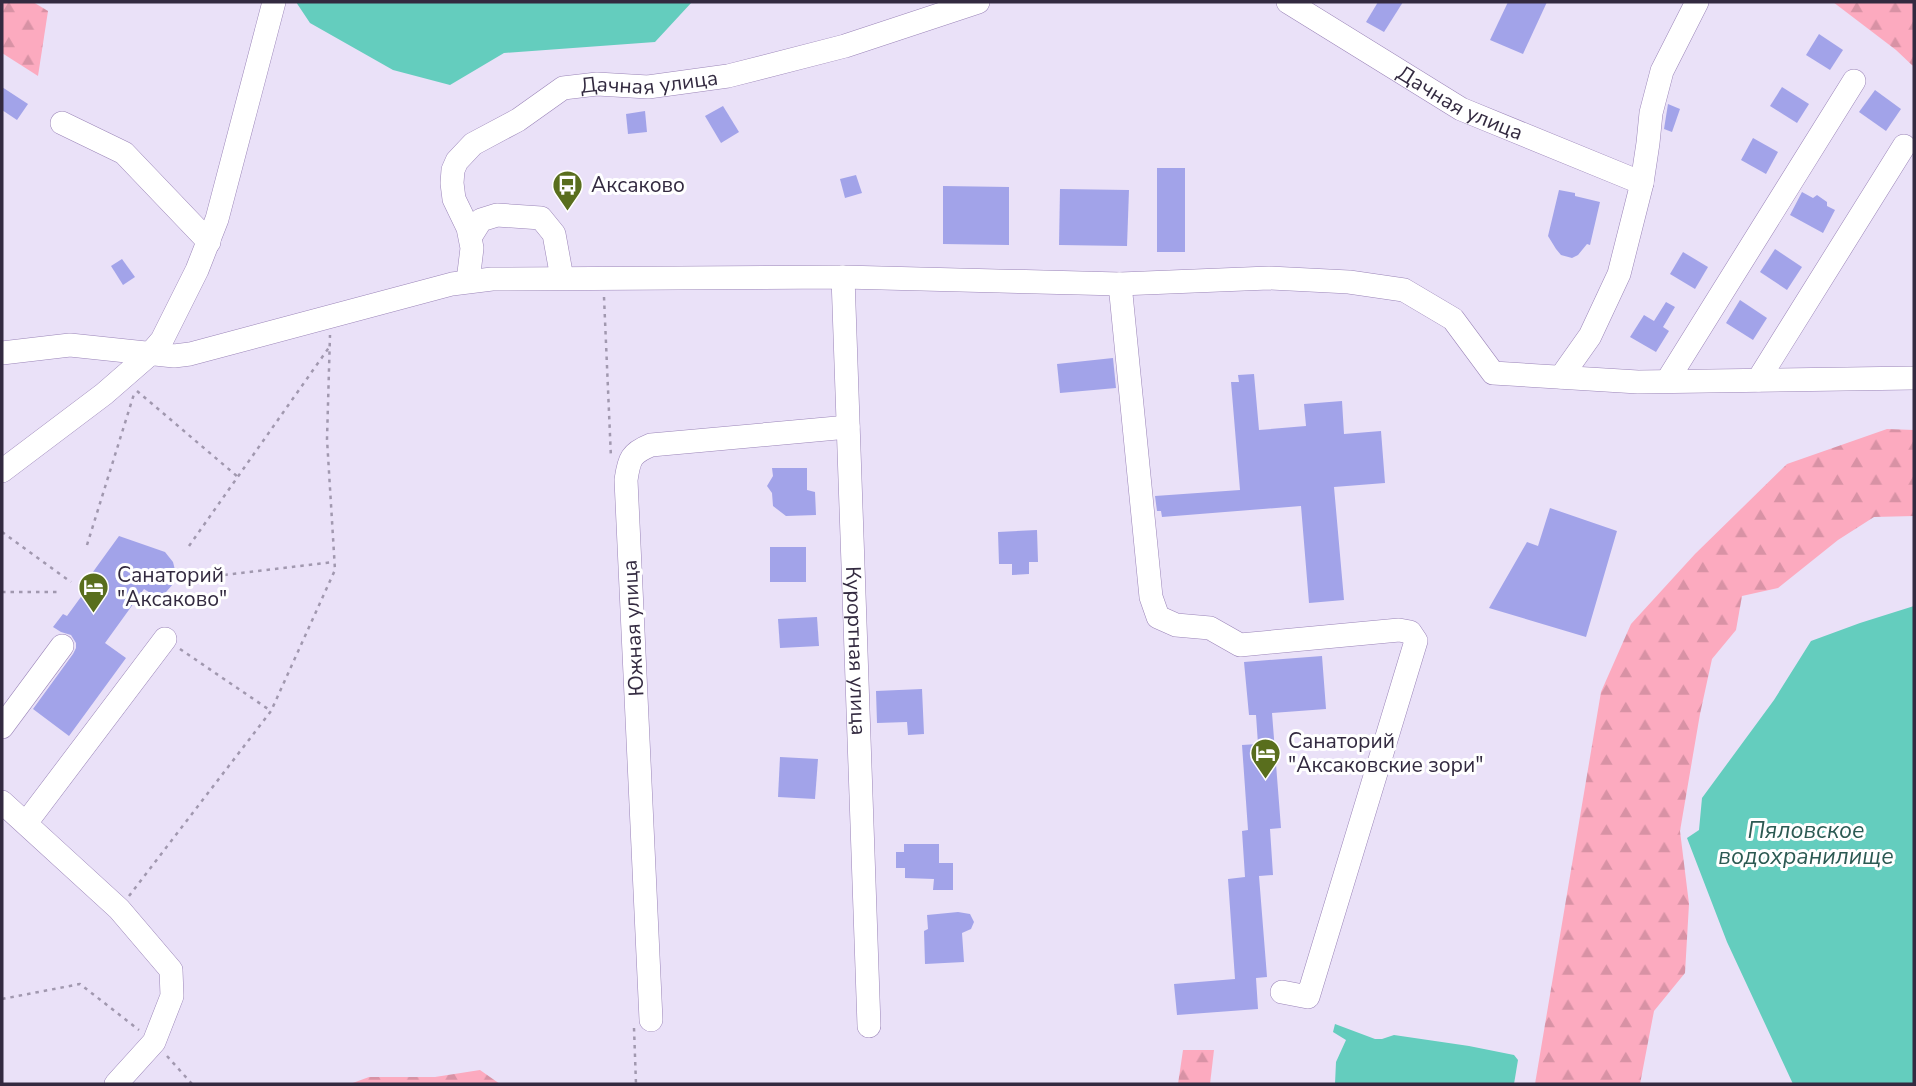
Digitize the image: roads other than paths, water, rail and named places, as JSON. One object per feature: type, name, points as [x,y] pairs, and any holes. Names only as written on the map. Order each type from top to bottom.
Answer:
[{"type":"street","points":[[2,471],[104,394],[162,340],[209,242],[217,219],[274,2]]},
{"type":"street","name":"Дачная улица","points":[[468,281],[472,257],[471,236],[454,199],[453,170],[457,161],[473,144],[518,120],[563,88],[597,84],[648,87],[728,76],[845,47],[978,2]]},
{"type":"street","name":"Дачная улица","points":[[1288,2],[1461,109],[1642,183]]},
{"type":"street","points":[[1561,377],[1590,336],[1619,274],[1642,183],[1651,113],[1662,71],[1697,2]]},
{"type":"street","points":[[1667,381],[1854,81]]},
{"type":"street","points":[[62,123],[124,153],[209,242]]},
{"type":"street","points":[[1758,380],[1904,146]]},
{"type":"street","points":[[471,236],[481,220],[497,215],[541,218],[554,234],[562,278]]},
{"type":"street","points":[[2,353],[70,345],[174,356],[190,354],[468,281],[492,279],[843,277],[1120,284],[1269,278],[1349,282],[1404,290],[1453,319],[1493,373],[1637,382],[1914,378]]},
{"type":"street","name":"Курортная улица","points":[[843,277],[869,1026]]},
{"type":"street","points":[[1120,284],[1151,597],[1158,617],[1176,625],[1210,628],[1240,645],[1399,630],[1410,632],[1416,641],[1308,997],[1282,992]]},
{"type":"street","name":"Южная улица","points":[[651,1020],[627,494],[628,463],[636,451],[651,445],[848,427]]},
{"type":"street","points":[[26,823],[165,639]]},
{"type":"street","points":[[2,727],[62,646]]},
{"type":"street","points":[[2,802],[119,909],[171,970],[172,996],[154,1042],[116,1084]]},
{"type":"water","points":[[296,2],[692,2],[655,42],[504,53],[450,85],[393,70],[310,23]]},
{"type":"water","name":"Пяловское водохранилище","points":[[1914,606],[1914,1084],[1793,1084],[1727,942],[1687,838],[1699,830],[1702,798],[1774,700],[1811,641]]},
{"type":"water","points":[[1335,1024],[1375,1039],[1394,1035],[1514,1055],[1518,1060],[1514,1084],[1335,1084],[1336,1062],[1346,1040],[1333,1032]]},
{"type":"place","name":"Аксаково","points":[[568,212]]},
{"type":"place","name":"Санаторий \"Аксаково\"","points":[[94,614]]},
{"type":"place","name":"Санаторий \"Аксаковские зори\"","points":[[1265,780]]}]
